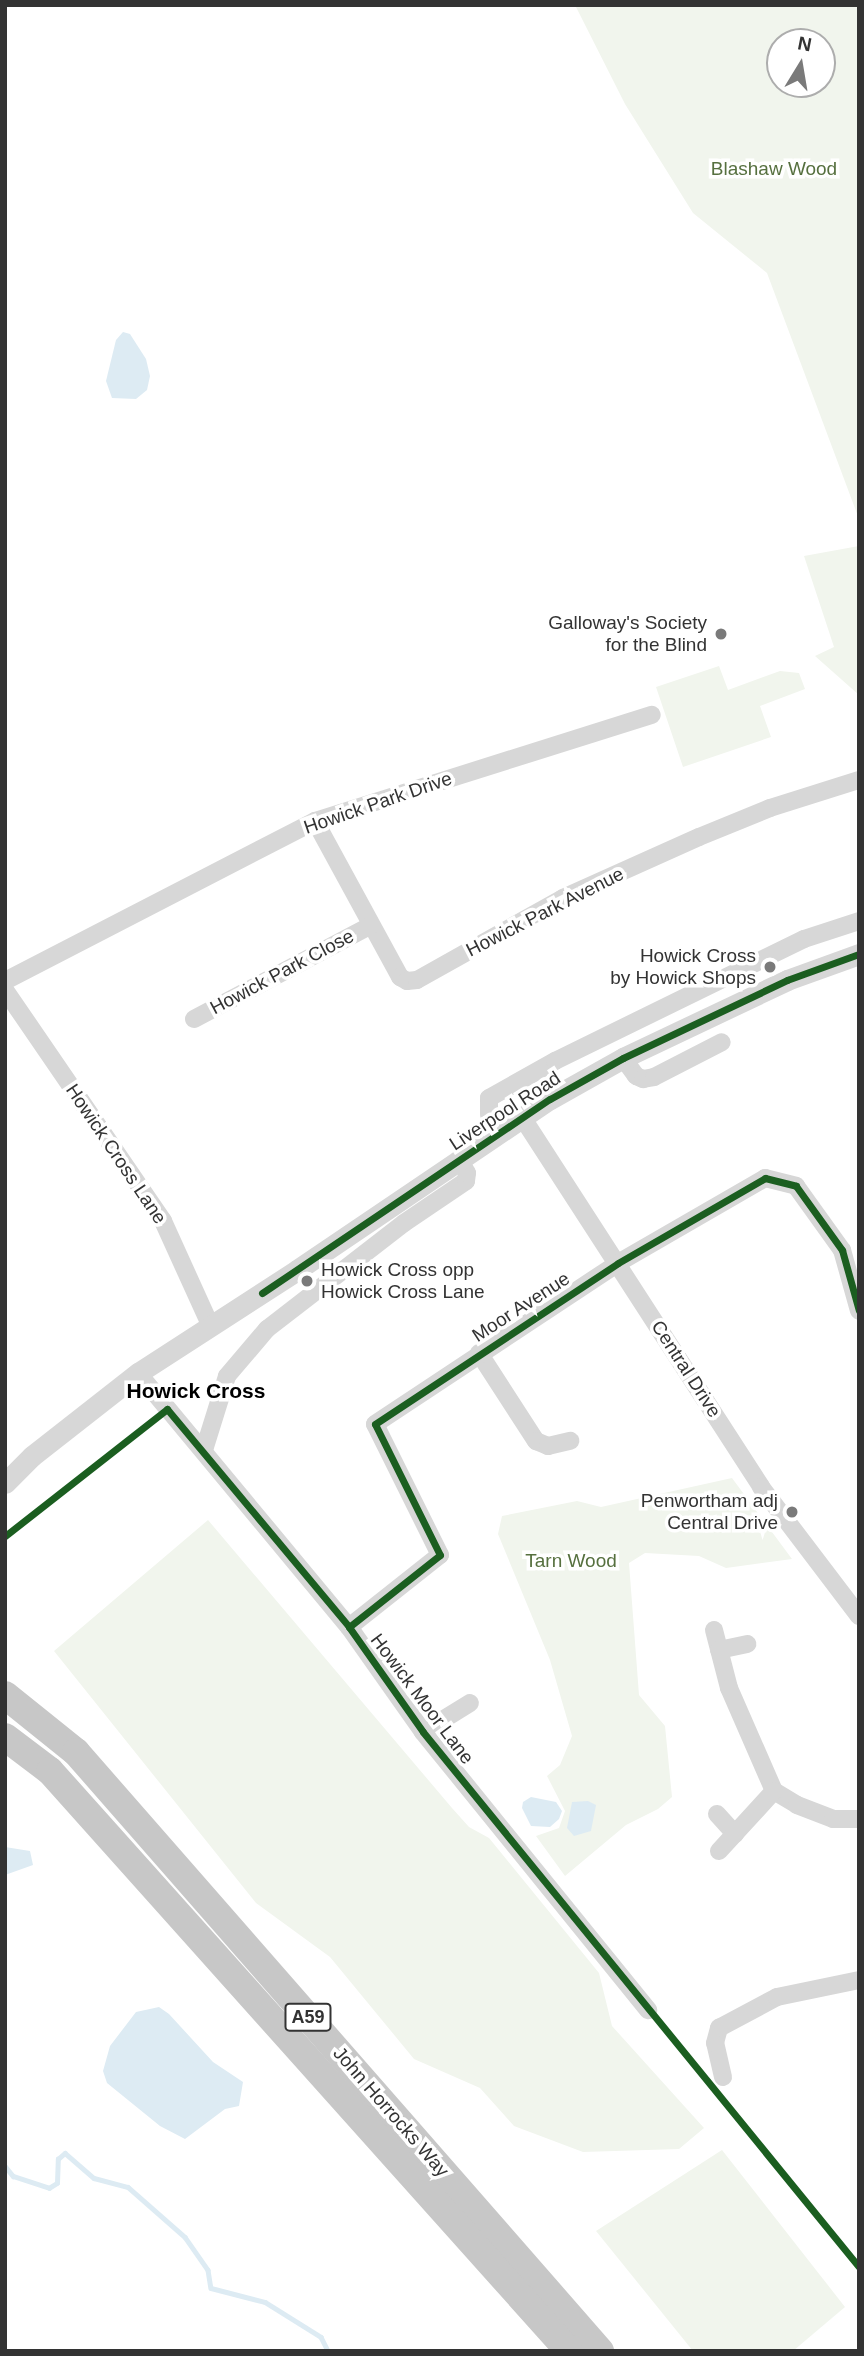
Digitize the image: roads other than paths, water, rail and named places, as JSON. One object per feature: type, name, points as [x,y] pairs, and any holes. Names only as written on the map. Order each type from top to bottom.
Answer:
[{"type":"highway","name":"John Horrocks Way","points":[[5,1695],[76,1752],[600,2351]]},
{"type":"highway","name":"John Horrocks Way","points":[[5,1737],[50,1771],[569,2351]]},
{"type":"street","name":"Howick Park Drive","points":[[5,981],[315,821],[652,715]]},
{"type":"street","name":"Howick Park Avenue","points":[[315,821],[370,926],[400,977],[407,981],[417,980],[563,898],[747,818],[859,780]]},
{"type":"street","points":[[494,1135],[489,1114],[489,1098],[555,1061],[804,939],[859,922]]},
{"type":"street","name":"Howick Park Close","points":[[194,1019],[370,926]]},
{"type":"street","name":"Liverpool Road","points":[[5,1483],[32,1456],[138,1373],[211,1327],[522,1117],[623,1058],[787,980],[859,954]]},
{"type":"street","name":"Howick Cross Lane","points":[[5,990],[163,1221],[211,1327]]},
{"type":"street","points":[[623,1058],[636,1076],[643,1079],[654,1077],[722,1042]]},
{"type":"street","name":"Central Drive","points":[[522,1117],[761,1487],[855,1606]]},
{"type":"street","name":"Liverpool Road","points":[[204,1450],[227,1376],[267,1329],[404,1223],[466,1181],[467,1173],[460,1159]]},
{"type":"street","name":"Moor Avenue","points":[[349,1627],[440,1555],[375,1424],[618,1263],[765,1178],[796,1186],[842,1250],[859,1311]]},
{"type":"street","points":[[479,1353],[536,1441],[548,1447],[570,1441]]},
{"type":"street","name":"Howick Moor Lane","points":[[138,1373],[349,1627],[423,1732],[648,2010]]},
{"type":"street","points":[[714,1630],[729,1688],[774,1791],[797,1805],[833,1819],[859,1819]]},
{"type":"street","points":[[719,1650],[747,1644]]},
{"type":"street","points":[[423,1732],[470,1703]]},
{"type":"street","points":[[719,1851],[774,1791]]},
{"type":"street","points":[[717,1814],[735,1834]]},
{"type":"street","points":[[723,2077],[715,2043],[719,2028],[777,1997],[859,1980]]},
{"type":"waterway","points":[[5,2166],[13,2176],[49,2188],[57,2183],[58,2159],[65,2153],[94,2178],[128,2187],[185,2237],[208,2270],[211,2288],[265,2302],[321,2337],[328,2351]]},
{"type":"place","name":"Galloway's Society for the Blind","points":[[721,634]]},
{"type":"place","name":"Howick Cross by Howick Shops","points":[[770,967]]},
{"type":"place","name":"Howick Cross opp Howick Cross Lane","points":[[307,1281]]},
{"type":"place","name":"Penwortham adj Central Drive","points":[[792,1512]]},
{"type":"district","name":"Howick Cross","points":[[196,1391]]},
{"type":"park label","name":"Blashaw Wood","points":[[774,169]]},
{"type":"park label","name":"Tarn Wood","points":[[571,1561]]}]
